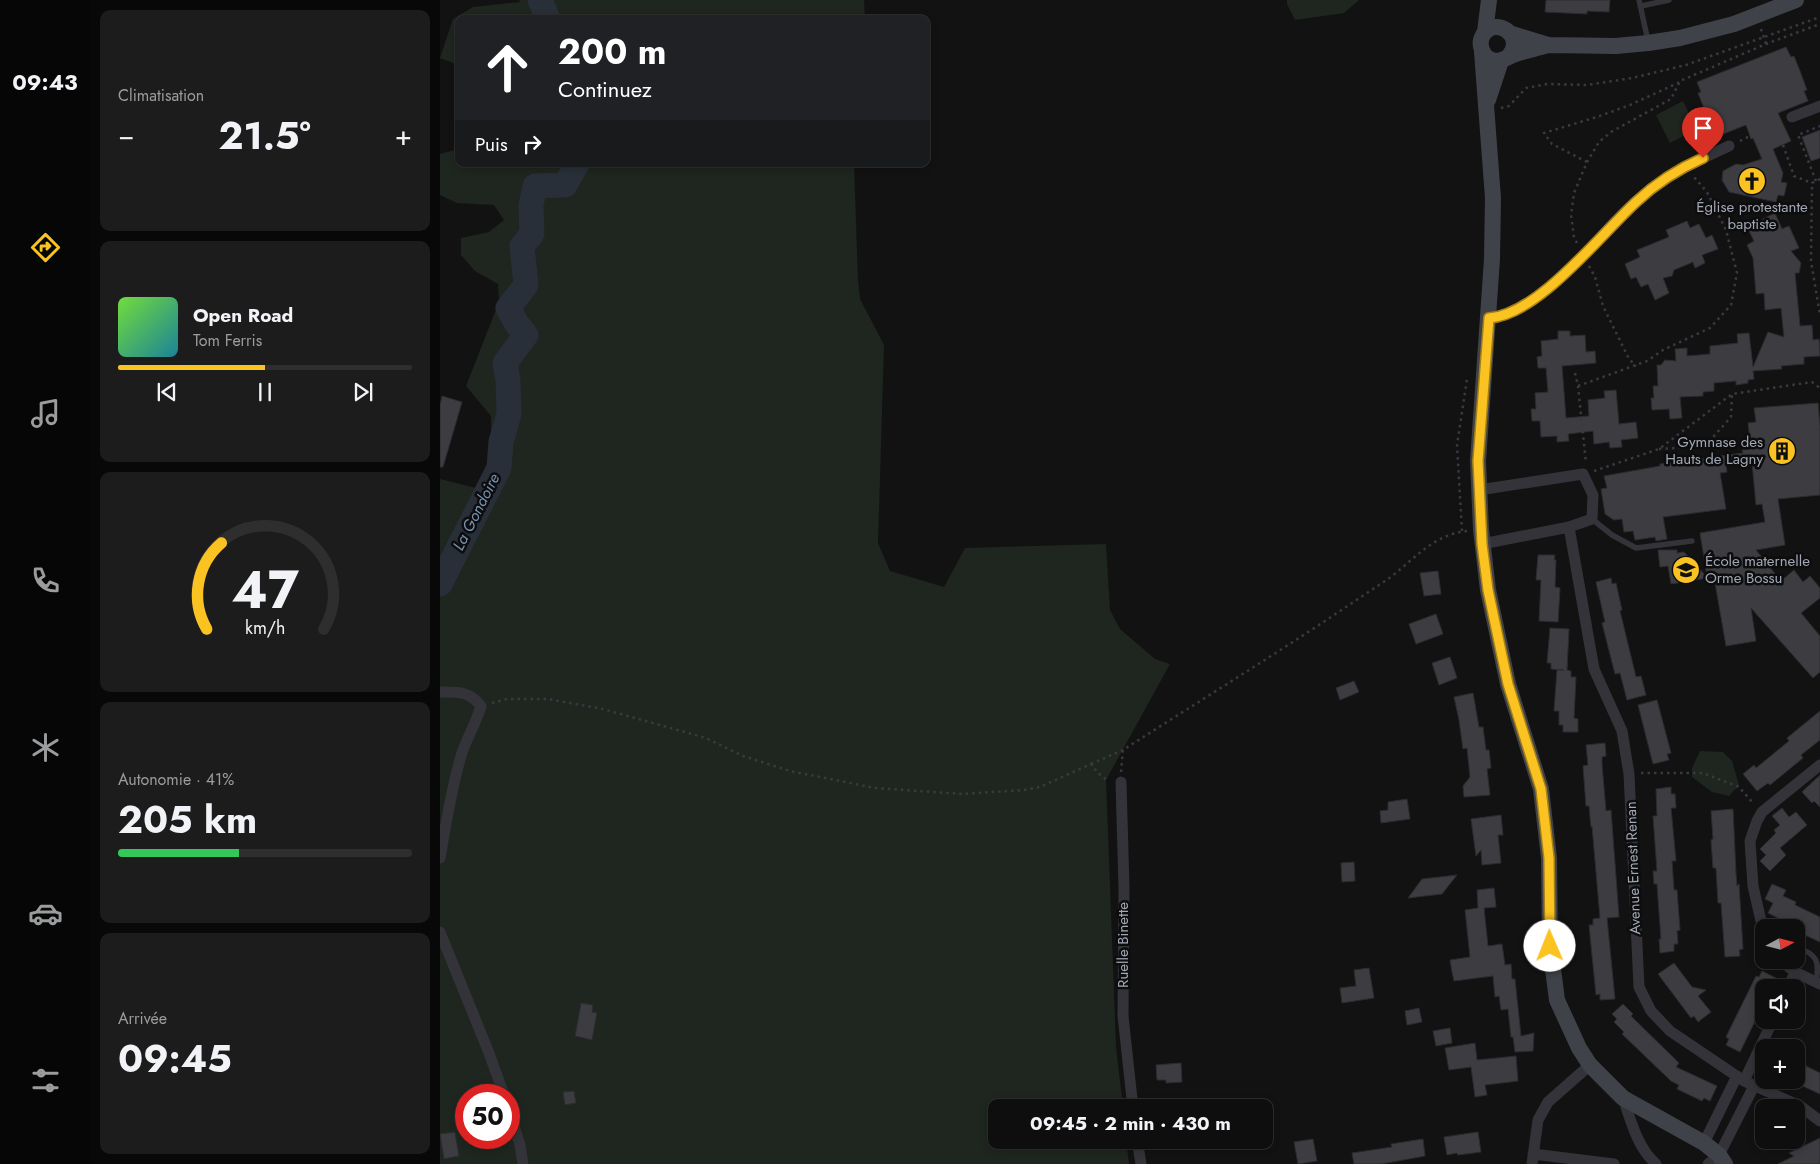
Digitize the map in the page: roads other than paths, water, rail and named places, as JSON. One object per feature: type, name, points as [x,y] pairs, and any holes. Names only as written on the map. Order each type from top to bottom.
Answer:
[{"type":"main road","points":[[1485,109],[1505,59],[1512,53],[1514,44],[1490,0]]},
{"type":"main road","points":[[1490,0],[1485,32],[1480,42],[1493,198],[1489,318],[1479,436],[1479,490],[1482,537],[1488,590],[1508,684],[1541,789],[1549,858],[1550,946],[1558,1000],[1579,1048],[1590,1065],[1623,1098],[1704,1143],[1717,1161]]},
{"type":"main road","points":[[1485,32],[1494,27],[1548,45],[1616,46],[1648,43],[1680,38],[1734,24],[1796,0]]},
{"type":"main road","points":[[1482,52],[1490,59],[1505,59],[1548,45]]},
{"type":"street","points":[[1792,117],[1820,106]]},
{"type":"street","points":[[1489,318],[1499,318],[1511,314],[1527,305],[1542,294],[1637,201],[1668,176],[1729,146]]},
{"type":"street","points":[[1479,490],[1583,474],[1593,495],[1592,519],[1569,527],[1482,537]]},
{"type":"street","name":"Avenue Ernest Renan","points":[[1569,527],[1594,669],[1622,731],[1629,774],[1638,987],[1651,1011],[1670,1031],[1745,1081],[1800,1106],[1820,1121]]},
{"type":"street","points":[[440,858],[454,779],[461,754],[477,720],[481,706],[474,697],[462,692],[442,692]]},
{"type":"street","points":[[1761,919],[1753,886],[1750,841],[1757,821],[1762,812],[1820,765]]},
{"type":"street","name":"Ruelle Binette","points":[[1121,782],[1124,888],[1123,1016],[1132,1099]]},
{"type":"street","points":[[440,932],[500,1084]]},
{"type":"street","points":[[1791,969],[1818,983]]},
{"type":"street","points":[[1792,979],[1795,972]]},
{"type":"street","points":[[1717,1161],[1745,1081],[1769,1029]]},
{"type":"street","points":[[1590,1065],[1548,1102],[1538,1120],[1529,1161],[1614,1164]]},
{"type":"street","points":[[1704,1143],[1745,1081]]},
{"type":"street","points":[[1623,1098],[1635,1133],[1647,1156],[1656,1164]]},
{"type":"street","points":[[520,1145],[524,1164]]},
{"type":"street","points":[[1138,1149],[1141,1164]]},
{"type":"lane","points":[[1648,43],[1640,3],[1669,0]]},
{"type":"lane","points":[[1592,519],[1612,534],[1636,548],[1692,541]]},
{"type":"lane","points":[[1805,950],[1810,952],[1817,961],[1819,968],[1818,983]]},
{"type":"waterway","name":"La Gondoire","points":[[540,0],[546,15]]},
{"type":"waterway","name":"La Gondoire","points":[[440,584],[499,468],[501,442],[509,414],[508,380],[505,363],[526,335],[508,308],[526,285],[522,246],[532,234],[531,205],[535,186],[565,185],[575,167]]},
{"type":"place","name":"Église protestante baptiste","points":[[1752,181]]},
{"type":"place","name":"Gymnase des Hauts de Lagny","points":[[1782,451]]},
{"type":"place","name":"École maternelle Orme Bossu","points":[[1686,570]]}]
